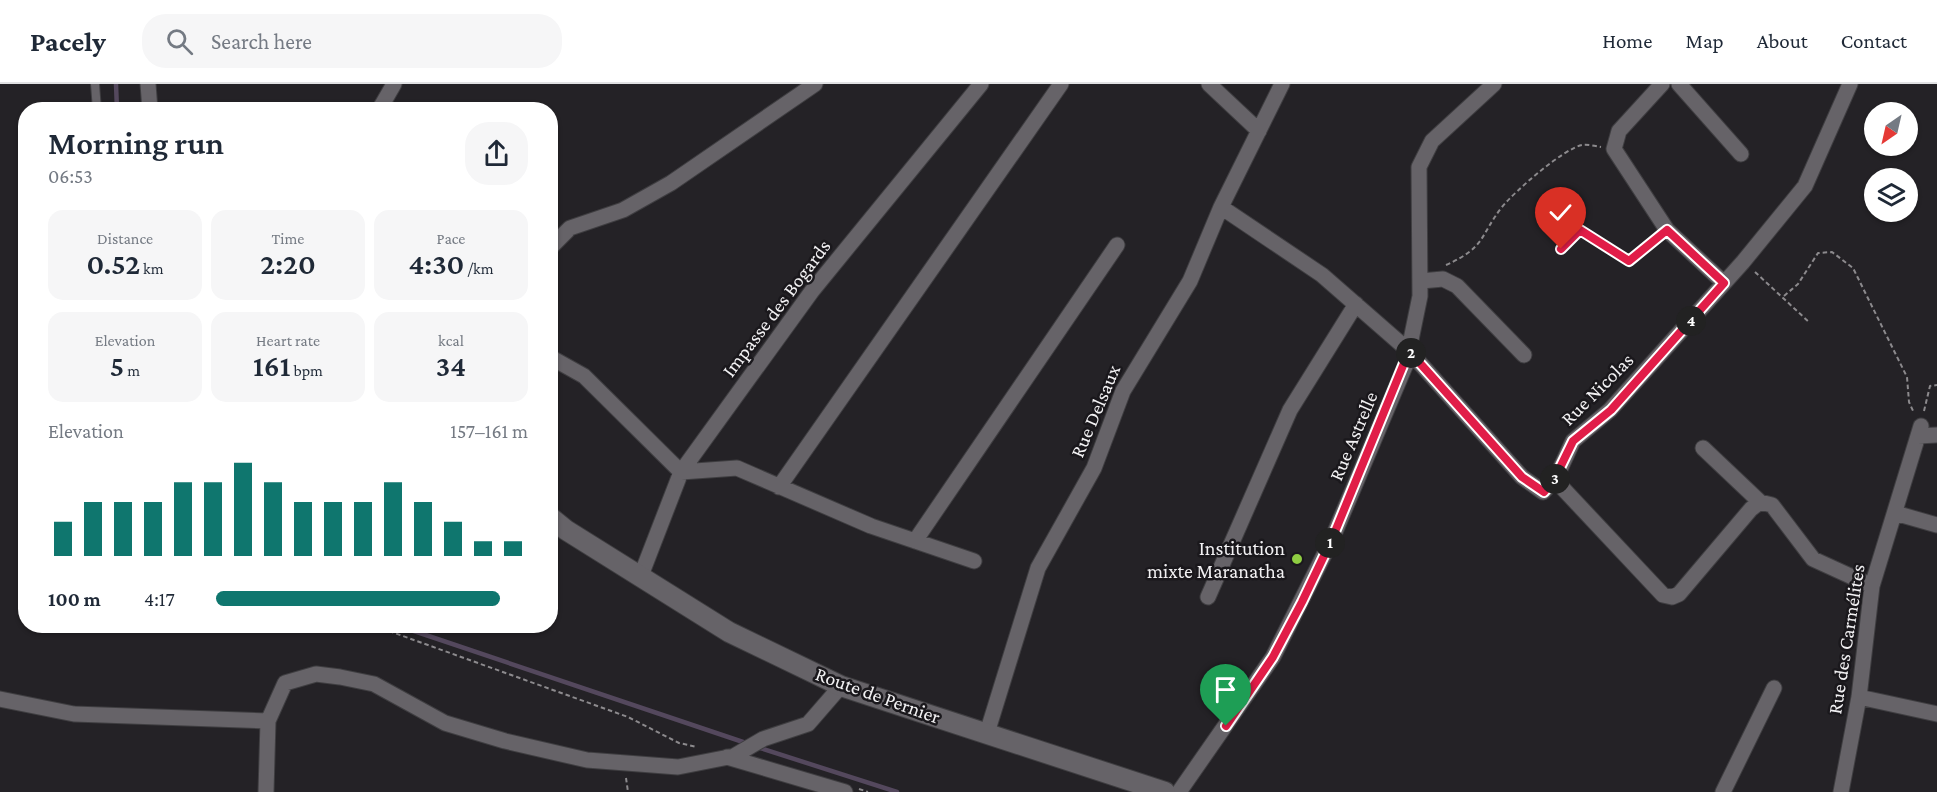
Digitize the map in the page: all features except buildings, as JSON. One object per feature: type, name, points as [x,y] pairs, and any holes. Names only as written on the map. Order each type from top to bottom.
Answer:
[{"type":"street","points":[[148,84],[149,102]]},
{"type":"street","points":[[384,102],[394,84]]},
{"type":"street","points":[[558,240],[570,228],[623,210],[671,183],[815,84]]},
{"type":"street","name":"Impasse des Bogards","points":[[640,578],[681,472],[812,291],[981,84]]},
{"type":"street","points":[[779,487],[1061,84]]},
{"type":"street","points":[[1209,84],[1259,131]]},
{"type":"street","name":"Rue Delsaux","points":[[987,733],[1038,567],[1094,468],[1123,391],[1190,281],[1221,207],[1282,84]]},
{"type":"street","name":"Rue Astrelle","points":[[1179,792],[1273,657],[1298,611],[1337,528],[1409,351],[1421,281],[1419,167],[1432,141],[1494,84]]},
{"type":"street","points":[[1662,84],[1619,131],[1614,149],[1667,230],[1724,283]]},
{"type":"street","points":[[1679,84],[1741,154]]},
{"type":"street","name":"Rue Nicolas","points":[[1554,480],[1573,441],[1611,410],[1743,262],[1805,186],[1850,84]]},
{"type":"street","points":[[1221,207],[1322,275],[1356,304],[1409,351],[1522,477],[1544,492],[1554,480],[1663,595],[1672,597],[1679,594],[1751,508],[1760,502]]},
{"type":"street","points":[[915,541],[1117,245]]},
{"type":"street","points":[[1421,281],[1443,279],[1457,286],[1524,355]]},
{"type":"street","points":[[1208,597],[1290,410],[1356,304]]},
{"type":"street","points":[[558,361],[584,376],[681,472],[737,468],[871,526],[974,561]]},
{"type":"street","points":[[1919,431],[1937,435]]},
{"type":"street","name":"Rue des Carmélites","points":[[1841,792],[1859,697],[1872,586],[1919,431]]},
{"type":"street","points":[[1703,448],[1760,502],[1772,505],[1813,559],[1872,586]]},
{"type":"street","points":[[1895,513],[1937,525]]},
{"type":"street","name":"Route de Pernier","points":[[558,523],[640,578],[729,632],[841,686],[1165,792]]},
{"type":"street","points":[[266,792],[268,721],[285,683],[316,674],[374,684],[445,723],[505,741],[587,760],[678,767],[731,757],[764,739],[808,724],[841,686]]},
{"type":"street","points":[[1723,792],[1774,688]]},
{"type":"street","points":[[1859,697],[1937,714]]},
{"type":"street","points":[[0,699],[74,714],[268,721]]},
{"type":"street","points":[[731,757],[806,785],[845,792]]},
{"type":"lane","points":[[95,84],[96,102]]},
{"type":"path","points":[[1467,256],[1484,238],[1503,207],[1555,159],[1583,144],[1614,149]]},
{"type":"path","points":[[1561,249],[1580,230],[1629,261],[1667,230]]},
{"type":"path","points":[[1784,296],[1798,284],[1818,253],[1832,252],[1853,268],[1906,377],[1909,402],[1919,431]]},
{"type":"path","points":[[1743,262],[1784,296],[1810,322]]},
{"type":"path","points":[[1919,431],[1930,386],[1937,385]]},
{"type":"path","points":[[395,633],[548,686],[628,717],[679,743],[701,748]]},
{"type":"waterway","points":[[116,84],[117,102]]},
{"type":"waterway","points":[[420,633],[746,743]]},
{"type":"waterway","points":[[757,747],[897,792]]},
{"type":"place","name":"Institution mixte Maranatha","points":[[1297,559]]},
{"type":"route","points":[[1226,726],[1273,657],[1302,602],[1364,464],[1406,364],[1409,351],[1522,477],[1544,492],[1554,480],[1573,441],[1611,410],[1724,283],[1667,230],[1629,261],[1580,230],[1561,249]]}]
